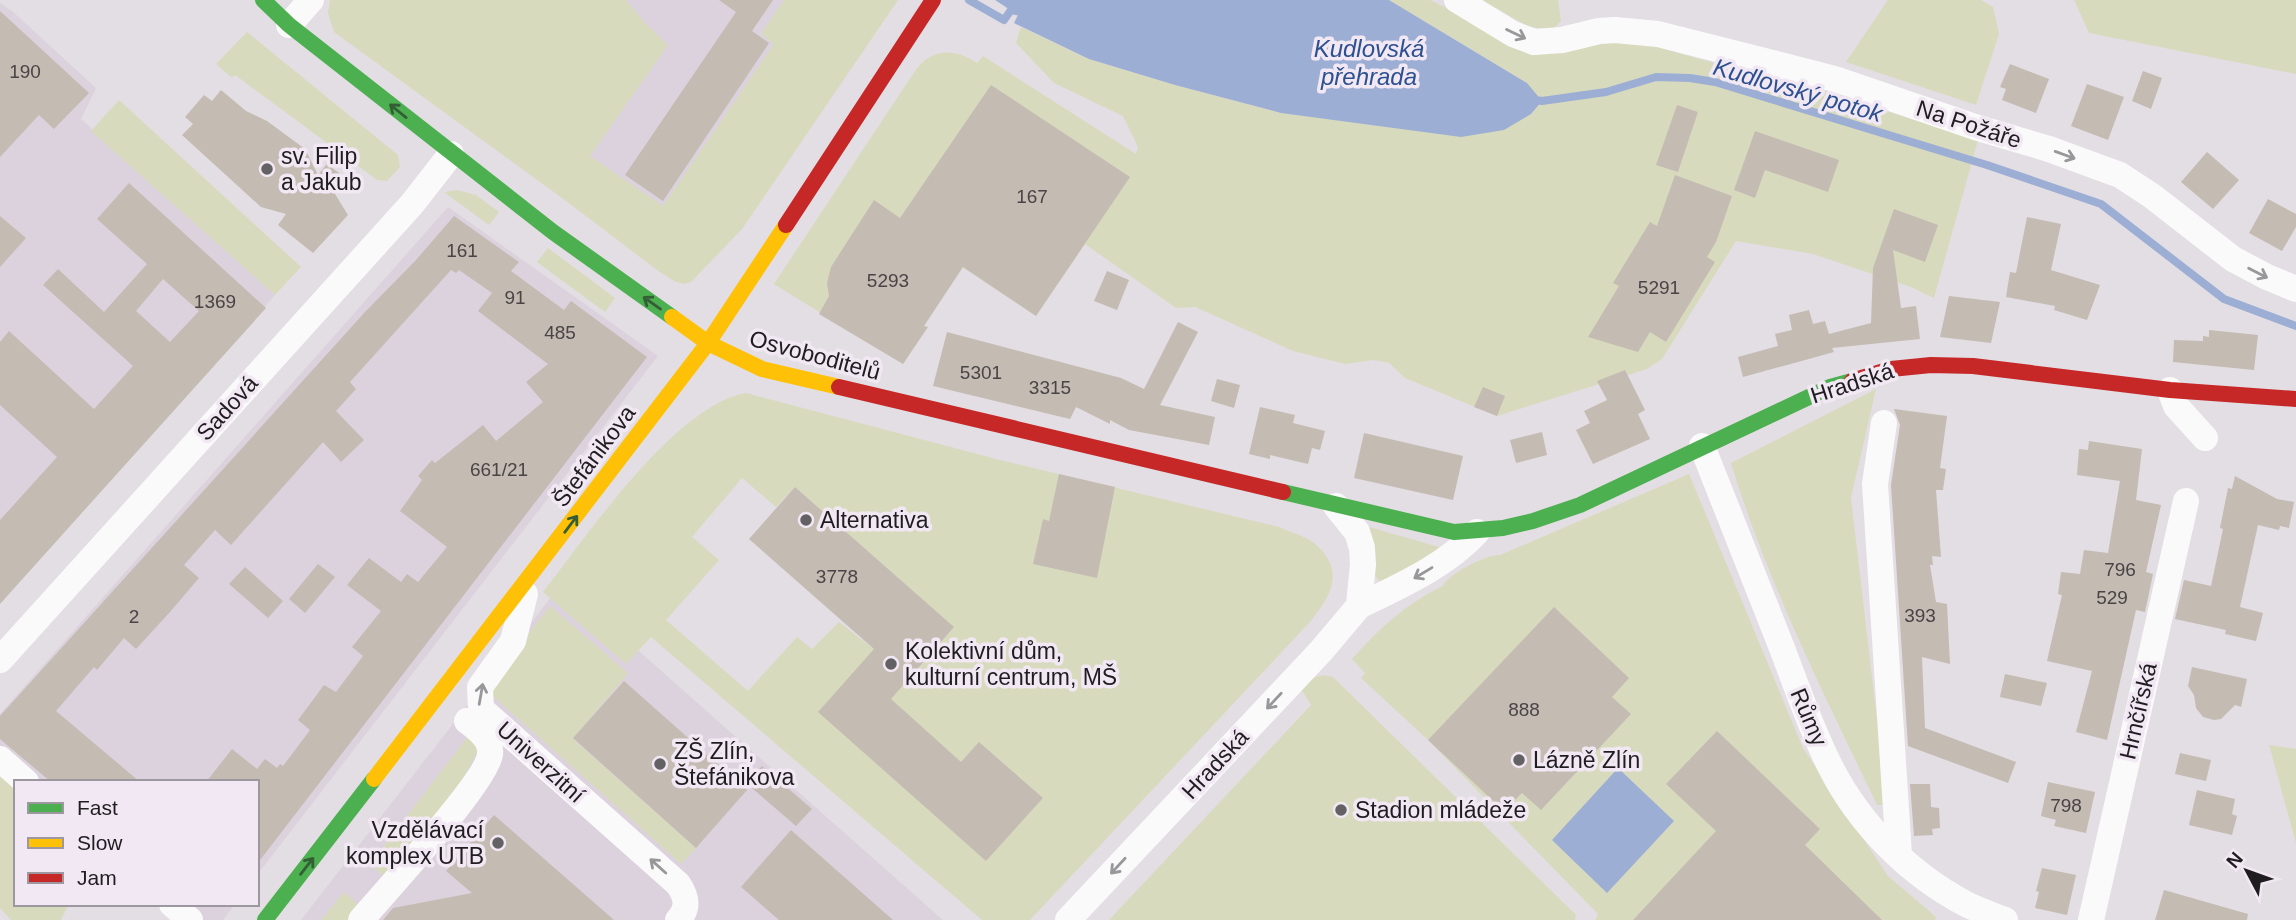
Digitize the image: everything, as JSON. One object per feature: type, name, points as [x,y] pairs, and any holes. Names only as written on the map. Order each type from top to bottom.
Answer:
[{"type":"street","name":"Osvoboditelů","points":[[262,0],[289,25],[553,232],[708,343],[762,369],[1336,506]]},
{"type":"street","points":[[289,25],[311,0]]},
{"type":"street","name":"Štefánikova","points":[[265,920],[708,343],[933,0]]},
{"type":"street","name":"Na Požáře","points":[[1457,0],[1513,34],[1535,42],[1562,40],[1599,31],[1658,34],[1835,79],[2049,149],[2120,175],[2152,196],[2233,259],[2296,289]]},
{"type":"street","name":"Sadová","points":[[0,660],[412,204],[451,153]]},
{"type":"street","name":"Hradská","points":[[1336,506],[1437,529],[1477,532],[1511,528],[1544,519],[1591,500],[1830,387],[1871,373],[1910,366],[1972,366],[2169,390],[2296,399]]},
{"type":"street","points":[[2169,390],[2176,406],[2205,438]]},
{"type":"street","points":[[1884,423],[1875,485],[1899,855]]},
{"type":"street","name":"Růmy","points":[[1702,446],[1780,641],[1803,707],[1830,767],[1852,803],[1876,834],[1931,881],[1966,904],[2005,920]]},
{"type":"street","name":"Hrnčířská","points":[[2091,920],[2186,501]]},
{"type":"street","points":[[1336,506],[1357,532],[1362,548],[1359,606]]},
{"type":"street","name":"Hradská","points":[[1068,920],[1321,651],[1359,606],[1401,586],[1453,554],[1477,532]]},
{"type":"street","name":"Univerzitní","points":[[530,578],[513,641],[480,687],[479,706],[678,884],[687,901],[678,920]]},
{"type":"street","points":[[361,920],[486,769],[490,759],[490,747],[485,737],[467,721]]},
{"type":"street","points":[[0,760],[24,780]]},
{"type":"street","points":[[174,906],[190,920]]},
{"type":"shaded area","points":[[611,0],[824,0],[673,231],[563,164]]},
{"type":"shaded area","points":[[0,3],[96,88],[81,119],[275,295],[0,603]]},
{"type":"shaded area","points":[[448,207],[658,356],[259,872],[259,780],[37,780],[0,749],[0,714]]},
{"type":"shaded area","points":[[562,583],[943,920],[301,920]]},
{"type":"shaded area","points":[[187,906],[234,906],[223,920],[203,920]]},
{"type":"green space","points":[[330,0],[626,0],[668,45],[590,156],[663,206],[774,44],[761,34],[784,0],[898,0],[742,229],[691,282],[684,284],[661,273],[334,32],[328,13]]},
{"type":"green space","points":[[1389,0],[1430,0],[1533,50],[1636,41],[1802,84],[1978,140],[1934,298],[1911,287],[1813,254],[1736,241],[1662,359],[1647,369],[1497,416],[1405,378],[1389,363],[1373,360],[1345,364],[1293,351],[1195,307],[1176,308],[1085,244],[1036,316],[962,267],[910,347],[913,349],[903,364],[774,284],[915,71],[921,63],[936,54],[952,53],[977,63],[983,56],[1136,154],[1138,147],[1123,116],[1054,83],[1016,43],[1021,27],[1089,59],[1175,85],[1281,113],[1370,124],[1527,83]]},
{"type":"green space","points":[[1482,0],[1558,0],[1561,21],[1552,30],[1529,27]]},
{"type":"green space","points":[[1888,0],[1981,0],[1993,7],[1999,34],[1976,105],[1846,62]]},
{"type":"green space","points":[[2074,0],[2296,0],[2296,74],[2089,33]]},
{"type":"green space","points":[[247,32],[398,155],[400,167],[387,181],[377,180],[235,75],[232,78],[216,64]]},
{"type":"green space","points":[[119,100],[301,267],[275,295],[91,131]]},
{"type":"green space","points":[[457,190],[476,195],[499,212],[489,225],[444,192]]},
{"type":"green space","points":[[548,248],[615,298],[605,312],[537,262]]},
{"type":"green space","points":[[1876,389],[1851,498],[1887,805],[1877,805],[1817,679],[1779,594],[1731,463]]},
{"type":"green space","points":[[746,393],[1000,460],[1279,527],[1302,536],[1324,553],[1333,573],[1329,593],[1309,623],[1030,920],[982,920],[651,637],[626,664],[543,592],[634,476],[662,446],[691,421],[719,403]],"holes":[[[742,478],[776,507],[795,487],[953,627],[874,649],[839,622],[812,649],[797,637],[748,691],[666,620],[719,560],[692,537]]]},
{"type":"green space","points":[[1689,474],[1803,748],[1888,876],[1936,917],[1935,920],[1595,920],[1598,914],[1428,740],[1361,678],[1365,673],[1352,659],[1362,648],[1394,618],[1443,586],[1460,571],[1478,561],[1500,555]]},
{"type":"green space","points":[[1369,527],[1439,547],[1438,555],[1388,582],[1379,581],[1373,573]]},
{"type":"green space","points":[[550,606],[628,673],[573,739],[696,848],[681,864],[485,689]]},
{"type":"green space","name":"Stadion mládeže","points":[[1323,675],[1333,677],[1576,915],[1575,920],[1109,920],[1311,705],[1301,689],[1312,678]]},
{"type":"green space","points":[[469,735],[480,746],[457,791],[387,879],[370,864]]},
{"type":"green space","points":[[2269,745],[2296,749],[2296,843]]},
{"type":"green space","points":[[0,775],[14,786],[14,906],[68,906],[61,920],[11,920],[0,908]]},
{"type":"green space","points":[[344,892],[362,908],[352,920],[321,920]]},
{"type":"water","name":"Kudlovská přehrada","points":[[995,0],[1389,0],[1527,83],[1542,101],[1531,114],[1504,130],[1461,137],[1281,113],[1089,59],[1014,23],[1018,15]]},
{"type":"water","points":[[1618,768],[1674,821],[1607,893],[1552,840]]},
{"type":"building","points":[[719,0],[773,0],[752,31],[769,43],[663,201],[625,175],[736,12]]},
{"type":"building","points":[[0,11],[89,93],[54,129],[39,115],[0,157]]},
{"type":"building","points":[[2010,64],[2049,79],[2036,113],[2002,100],[2006,89],[2000,87]]},
{"type":"building","points":[[2143,71],[2162,78],[2151,109],[2132,101]]},
{"type":"building","points":[[2087,84],[2124,97],[2108,140],[2071,126]]},
{"type":"building","points":[[991,85],[1130,177],[1036,316],[963,267],[924,326],[928,327],[903,364],[819,314],[829,296],[827,283],[831,267],[874,200],[900,218]]},
{"type":"building","name":"sv. Filip a Jakub","points":[[221,90],[246,111],[267,121],[305,149],[318,175],[327,164],[347,179],[335,194],[348,215],[313,253],[278,225],[286,214],[261,207],[182,135],[193,124],[185,117],[204,95],[212,101]]},
{"type":"building","points":[[1677,105],[1698,112],[1678,172],[1656,165]]},
{"type":"building","points":[[1755,131],[1839,160],[1828,192],[1765,170],[1755,198],[1734,190]]},
{"type":"building","points":[[2207,152],[2239,180],[2213,209],[2181,182]]},
{"type":"building","points":[[1675,175],[1732,196],[1716,242],[1707,257],[1715,262],[1666,342],[1650,332],[1638,352],[1588,337],[1619,286],[1613,283],[1650,222],[1657,226]]},
{"type":"building","points":[[129,183],[266,308],[0,604],[0,520],[57,457],[0,405],[0,342],[9,331],[94,409],[133,366],[43,285],[58,269],[104,312],[147,264],[97,219]],"holes":[[[163,279],[199,311],[170,342],[136,311]]]},
{"type":"building","points":[[2268,199],[2296,214],[2296,227],[2282,251],[2249,233]]},
{"type":"building","points":[[1894,209],[1938,225],[1925,262],[1893,250],[1901,308],[1916,306],[1920,339],[1832,348],[1834,352],[1743,377],[1738,357],[1778,346],[1775,334],[1792,330],[1789,315],[1809,310],[1813,324],[1825,321],[1829,334],[1871,323],[1873,268]]},
{"type":"building","points":[[0,216],[26,238],[0,267]]},
{"type":"building","points":[[454,216],[519,262],[511,271],[564,310],[571,301],[647,357],[259,861],[259,780],[208,780],[232,749],[257,769],[265,759],[277,768],[280,764],[283,766],[310,730],[298,720],[324,685],[336,692],[363,656],[352,647],[381,611],[347,585],[369,558],[401,582],[407,574],[418,582],[447,547],[400,511],[422,480],[418,476],[432,460],[435,463],[483,425],[496,441],[543,402],[526,382],[548,364],[478,311],[492,293],[459,270],[456,273],[451,270],[350,382],[356,389],[336,411],[364,440],[341,462],[323,442],[231,545],[215,530],[184,565],[199,578],[170,612],[136,649],[124,638],[97,670],[94,667],[56,711],[138,780],[49,780],[0,739],[0,716],[365,312]]},
{"type":"building","points":[[2027,217],[2061,224],[2051,270],[2100,285],[2087,320],[2054,310],[2055,306],[2006,297],[2010,272],[2016,273]]},
{"type":"building","points":[[1107,271],[1129,280],[1117,310],[1094,301]]},
{"type":"building","points":[[1949,296],[2000,302],[1991,343],[1940,337]]},
{"type":"building","points":[[1178,322],[1198,332],[1160,405],[1215,417],[1209,445],[1129,430],[1076,407],[1070,419],[933,386],[947,332],[1121,378],[1144,389]]},
{"type":"building","points":[[2209,330],[2258,335],[2254,370],[2173,362],[2174,340],[2203,341],[2203,336],[2209,337]]},
{"type":"building","points":[[1625,370],[1645,410],[1638,414],[1650,439],[1593,464],[1576,430],[1590,423],[1584,411],[1607,400],[1597,381]]},
{"type":"building","points":[[1217,379],[1240,385],[1234,408],[1211,401]]},
{"type":"building","points":[[1483,387],[1505,396],[1497,416],[1474,407]]},
{"type":"building","points":[[1260,407],[1295,415],[1293,423],[1325,431],[1320,450],[1312,448],[1308,464],[1270,455],[1270,459],[1249,454]]},
{"type":"building","points":[[1894,409],[1947,416],[1940,468],[1946,469],[1943,490],[1936,490],[1941,557],[1932,556],[1933,565],[1930,565],[1936,602],[1947,604],[1950,664],[1922,657],[1925,728],[2016,762],[2008,783],[1908,746],[1891,485],[1900,425]]},
{"type":"building","points":[[1542,432],[1547,455],[1516,463],[1510,440]]},
{"type":"building","points":[[1364,433],[1463,456],[1453,500],[1354,478]]},
{"type":"building","points":[[2089,441],[2142,449],[2136,500],[2161,505],[2146,572],[2153,574],[2145,612],[2136,610],[2107,740],[2076,732],[2092,671],[2047,661],[2062,595],[2058,594],[2061,572],[2080,574],[2084,550],[2108,553],[2120,481],[2077,475],[2079,449],[2088,450]]},
{"type":"building","points":[[1059,474],[1115,487],[1097,578],[1033,564],[1043,519],[1049,521]]},
{"type":"building","points":[[2235,476],[2277,499],[2294,502],[2289,528],[2280,526],[2279,530],[2258,525],[2240,607],[2263,613],[2256,641],[2225,634],[2226,630],[2175,619],[2184,580],[2211,586],[2228,488],[2232,489]]},
{"type":"building","name":"Kolektivní dům, kulturní centrum, MŠ","points":[[795,487],[954,627],[891,699],[961,762],[979,742],[1043,798],[986,861],[818,712],[874,649],[749,539]]},
{"type":"building","points":[[318,564],[335,577],[305,613],[289,599]]},
{"type":"building","points":[[245,567],[283,601],[268,618],[229,584]]},
{"type":"building","points":[[1554,607],[1629,678],[1612,697],[1631,714],[1541,810],[1522,793],[1504,811],[1428,740]]},
{"type":"building","points":[[2192,667],[2247,679],[2241,707],[2235,705],[2221,719],[2203,717],[2196,708],[2194,695],[2188,686]]},
{"type":"building","points":[[2005,674],[2047,683],[2041,706],[2000,697]]},
{"type":"building","name":"ZŠ Zlín, Štefánikova","points":[[624,681],[747,790],[696,848],[573,738]]},
{"type":"building","points":[[1717,731],[1820,829],[1805,845],[1882,920],[1633,920],[1716,831],[1666,784]]},
{"type":"building","points":[[2180,753],[2211,760],[2206,781],[2175,774]]},
{"type":"building","points":[[762,766],[812,809],[796,826],[746,783]]},
{"type":"building","points":[[2048,782],[2095,792],[2086,833],[2054,826],[2056,820],[2041,816]]},
{"type":"building","points":[[1910,784],[1930,784],[1931,807],[1939,808],[1940,828],[1932,829],[1933,835],[1914,836]]},
{"type":"building","points":[[2197,790],[2235,799],[2232,814],[2237,816],[2232,835],[2189,825]]},
{"type":"building","name":"Vzdělávací komplex UTB","points":[[494,815],[614,920],[383,920],[393,908],[472,893],[446,871]]},
{"type":"building","points":[[791,830],[893,920],[779,920],[741,887]]},
{"type":"building","points":[[2042,868],[2076,875],[2067,915],[2035,908]]},
{"type":"building","points":[[2164,890],[2248,914],[2247,920],[2155,920]]},
{"type":"waterway","name":"Kudlovský potok","points":[[969,0],[1004,20],[1011,10],[1021,12]]},
{"type":"waterway","name":"Kudlovský potok","points":[[1535,100],[1606,92],[1656,77],[1715,82],[1987,165],[2101,204],[2224,299],[2296,326]]},
{"type":"traffic: fast","points":[[263,0],[289,25],[553,232],[672,317]]},
{"type":"traffic: fast","points":[[1283,492],[1454,532],[1503,528],[1580,505],[1830,387],[1852,381]]},
{"type":"traffic: fast","points":[[265,920],[374,779]]},
{"type":"traffic: slow","points":[[786,225],[708,343],[762,369],[839,387]]},
{"type":"traffic: slow","points":[[374,779],[708,343],[672,317]]},
{"type":"traffic: jam","points":[[786,225],[933,0]]},
{"type":"traffic: jam","points":[[1852,381],[1891,369],[1931,365],[1973,366],[2170,390],[2296,399]]},
{"type":"traffic: jam","points":[[839,387],[1283,492]]},
{"type":"place","name":"sv. Filip a Jakub","points":[[267,169]]},
{"type":"place","name":"Alternativa","points":[[806,520]]},
{"type":"place","name":"Kolektivní dům, kulturní centrum, MŠ","points":[[891,664]]},
{"type":"place","name":"Lázně Zlín","points":[[1519,760]]},
{"type":"place","name":"ZŠ Zlín, Štefánikova","points":[[660,764]]},
{"type":"place","name":"Stadion mládeže","points":[[1341,810]]},
{"type":"place","name":"Vzdělávací komplex UTB","points":[[498,843]]}]
